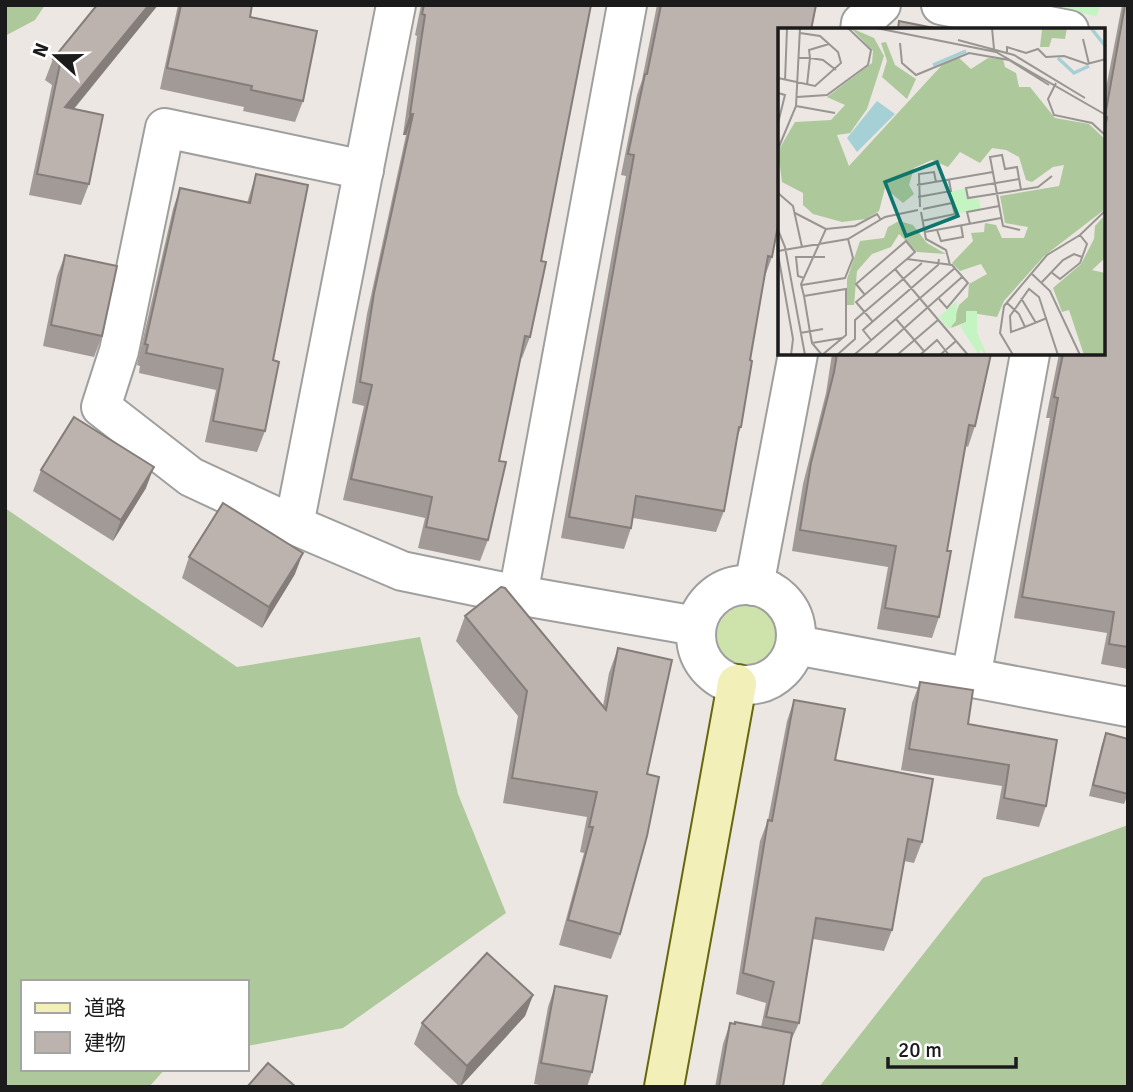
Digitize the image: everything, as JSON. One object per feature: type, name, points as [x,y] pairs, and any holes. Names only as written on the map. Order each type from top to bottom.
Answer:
[{"type":"street","points":[[294,525],[396,5]]},
{"type":"street","points":[[518,595],[627,5]]},
{"type":"street","points":[[860,28],[861,23],[881,5]]},
{"type":"street","points":[[941,5],[1059,28]]},
{"type":"street","points":[[364,170],[165,128],[119,351],[101,407],[191,477],[402,571],[518,595],[696,626]]},
{"type":"street","points":[[754,586],[798,355]]},
{"type":"street","points":[[971,678],[1030,355]]},
{"type":"street","points":[[738,586],[754,586],[774,595],[789,611],[796,645],[785,666],[775,676],[763,682],[737,684],[722,679],[710,670],[701,658],[696,644],[696,626],[700,614],[722,591],[738,586]]},
{"type":"street","points":[[796,645],[1128,707]]},
{"type":"street","points":[[664,1087],[737,684]]},
{"type":"green space","points":[[5,5],[45,5],[35,20],[5,36]]},
{"type":"green space","points":[[1038,5],[1100,5],[1097,16]]},
{"type":"green space","points":[[5,508],[237,667],[420,637],[458,794],[506,913],[343,1028],[248,1046],[248,980],[21,980],[21,1071],[163,1071],[149,1087],[5,1087]]},
{"type":"green space","points":[[748,605],[770,614],[779,636],[770,658],[748,667],[726,658],[717,636],[726,614]]},
{"type":"green space","points":[[1128,825],[1128,1087],[819,1087],[983,878]]},
{"type":"building","points":[[97,5],[149,5],[65,107],[103,115],[89,184],[37,174],[60,64],[53,59]]},
{"type":"building","points":[[181,5],[252,5],[250,17],[317,31],[303,101],[251,90],[252,86],[167,68]]},
{"type":"building","points":[[424,5],[591,5],[541,261],[546,262],[530,337],[525,336],[499,461],[506,462],[488,540],[426,527],[432,497],[351,479],[372,385],[360,382],[374,293],[413,114],[410,114],[425,15],[422,14]]},
{"type":"building","points":[[661,5],[816,5],[811,28],[778,28],[778,226],[772,257],[768,256],[741,427],[724,511],[636,496],[631,528],[569,517],[634,155],[628,154]]},
{"type":"building","points":[[1125,5],[1128,5],[1128,647],[1109,644],[1114,612],[1022,597],[1058,398],[1054,397],[1063,355],[1105,355],[1105,116]]},
{"type":"building","points":[[899,21],[934,28],[898,28]]},
{"type":"building","points":[[256,174],[308,185],[273,360],[279,362],[265,431],[213,421],[223,369],[146,353],[148,345],[145,344],[180,188],[250,203]]},
{"type":"building","points":[[65,255],[117,266],[102,336],[51,325]]},
{"type":"building","points":[[837,355],[991,355],[975,426],[969,425],[947,551],[951,551],[939,617],[885,608],[896,546],[800,530],[811,463]]},
{"type":"building","points":[[74,417],[154,467],[121,520],[41,470]]},
{"type":"building","points":[[223,503],[303,553],[269,607],[189,557]]},
{"type":"building","points":[[501,587],[505,588],[606,710],[618,648],[672,660],[647,774],[659,777],[647,836],[620,934],[568,920],[593,827],[589,827],[597,792],[512,778],[527,691],[465,616]]},
{"type":"building","points":[[920,682],[973,690],[968,724],[1057,740],[1046,806],[1004,798],[1009,765],[909,749]]},
{"type":"building","points":[[794,700],[845,709],[835,760],[933,779],[922,842],[908,839],[892,930],[816,918],[799,1023],[766,1017],[774,982],[743,973],[768,820],[772,821]]},
{"type":"building","points":[[1106,733],[1128,739],[1128,794],[1093,785]]},
{"type":"building","points":[[487,953],[533,995],[467,1066],[422,1023]]},
{"type":"building","points":[[555,986],[607,996],[592,1072],[541,1063]]},
{"type":"building","points":[[730,1023],[792,1033],[783,1087],[719,1087]]},
{"type":"building","points":[[268,1063],[296,1087],[247,1087]]}]
